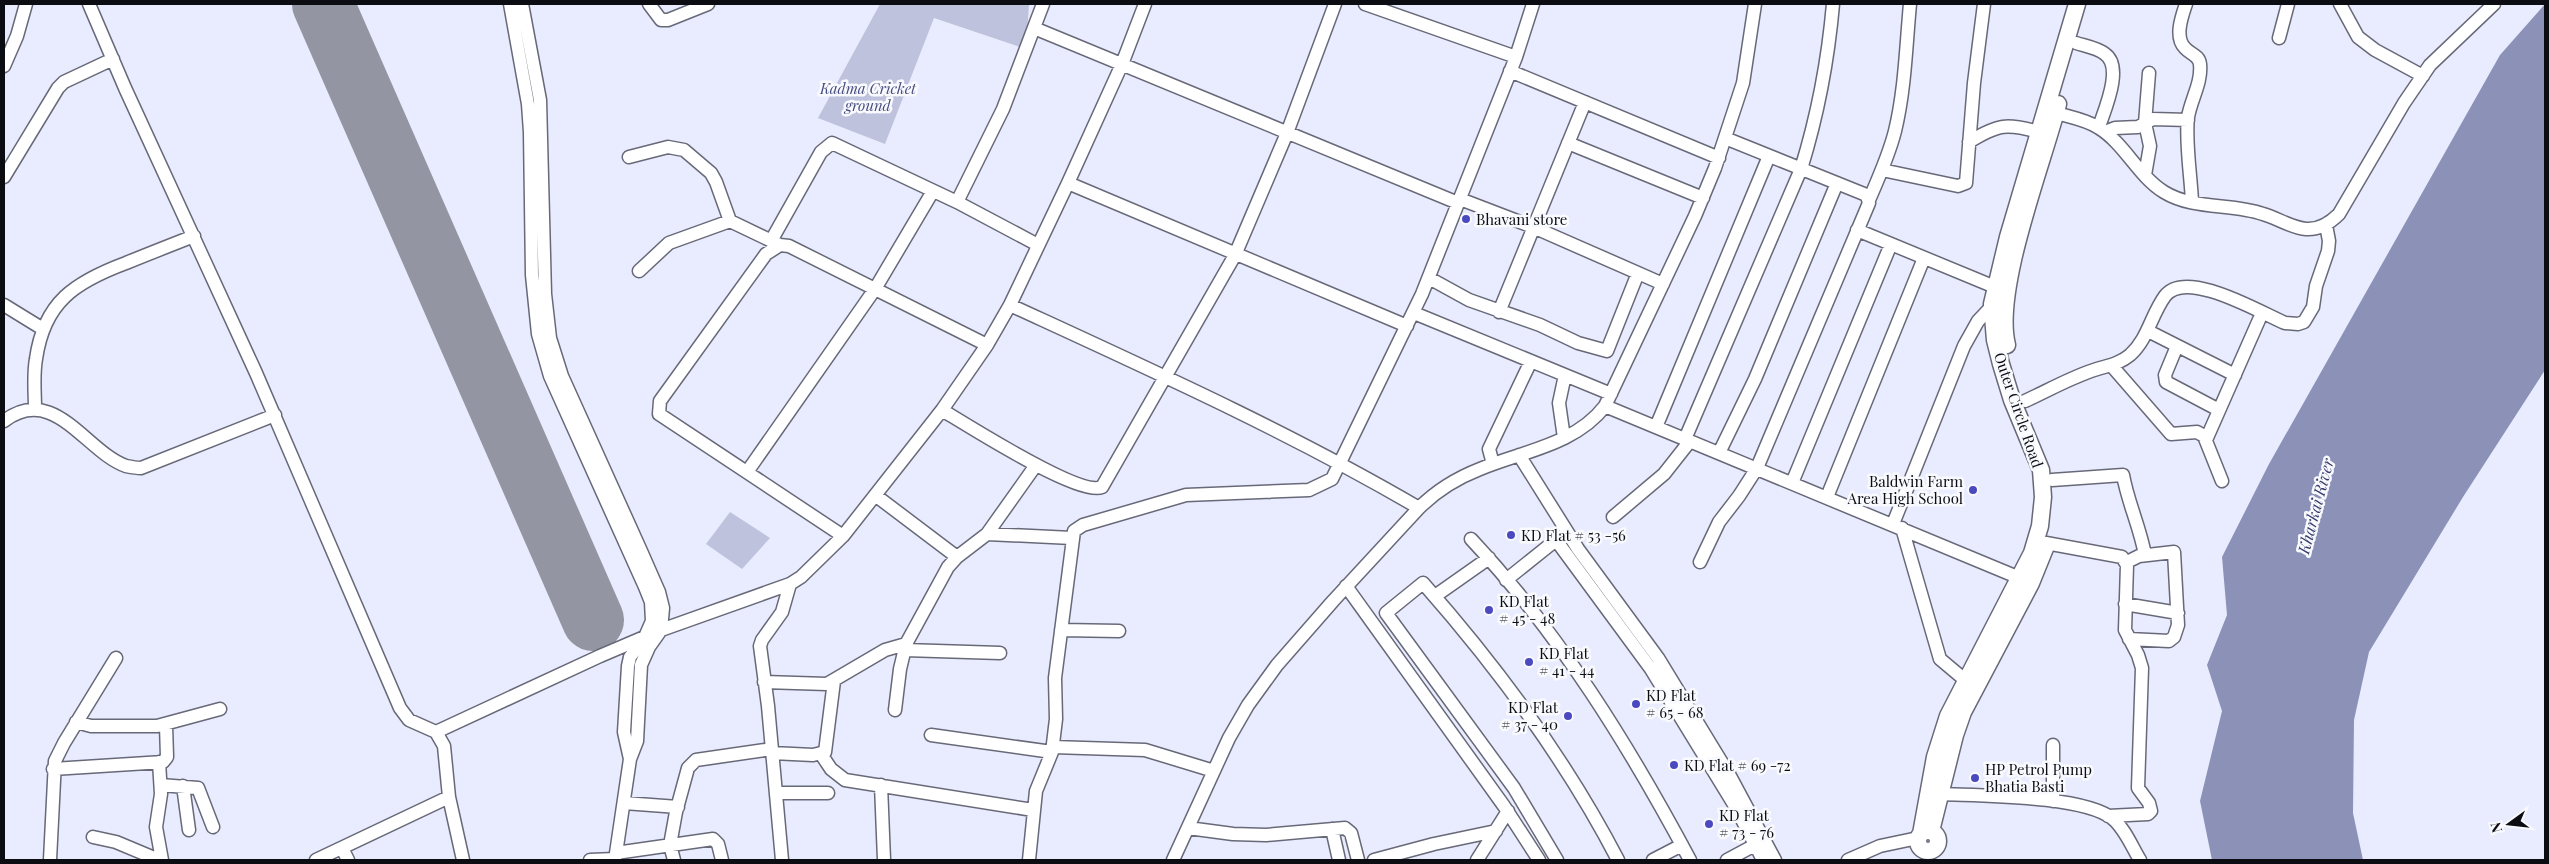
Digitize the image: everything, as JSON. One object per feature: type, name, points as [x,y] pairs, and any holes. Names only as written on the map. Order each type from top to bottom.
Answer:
[{"type":"main road","name":"Outer Circle Road","points":[[1924,846],[1935,757],[1948,716],[1966,680],[2046,543],[2053,510],[2052,480],[2045,450],[2025,401],[2005,338],[2001,292],[2039,132],[2077,4]]},
{"type":"main road","name":"Outer Circle Road","points":[[1924,846],[1940,794],[1954,735],[2025,580],[2040,526],[2044,497],[2041,470],[2012,400],[1999,356],[1995,340],[1992,304],[2001,292],[2023,228],[2088,4]]},
{"type":"street","points":[[4,66],[17,36],[26,4]]},
{"type":"street","points":[[89,4],[275,415],[400,708],[409,720],[436,732],[444,746],[449,798],[463,860]]},
{"type":"street","points":[[510,4],[528,104],[532,275],[538,334],[550,376],[651,602],[652,621],[645,637],[634,649],[628,666],[624,732],[630,759]]},
{"type":"street","points":[[522,4],[540,100],[545,294],[550,338],[562,376],[659,592],[663,608],[661,630],[649,647],[641,665],[637,741],[630,759],[615,857]]},
{"type":"street","points":[[649,4],[661,20],[668,20],[708,4]]},
{"type":"street","points":[[957,202],[1003,109],[1044,4]]},
{"type":"street","points":[[436,732],[661,630],[790,584],[801,577],[843,536],[942,410],[987,345],[1010,305],[1122,64],[1145,4]]},
{"type":"street","points":[[942,410],[1036,465],[1091,489],[1102,487],[1235,256],[1287,133],[1335,4]]},
{"type":"street","points":[[1365,4],[1516,57]]},
{"type":"street","points":[[1029,860],[1036,791],[1053,750],[1056,719],[1055,678],[1072,538],[1078,528],[1083,525],[1186,495],[1316,488],[1332,478],[1408,326],[1429,278],[1516,57],[1533,4]]},
{"type":"street","points":[[1173,860],[1214,771],[1248,705],[1277,665],[1346,586],[1419,508],[1434,493],[1461,478],[1564,438],[1594,420],[1605,406],[1703,198],[1718,158],[1743,83],[1755,4]]},
{"type":"street","points":[[1613,517],[1664,474],[1688,440],[1801,169],[1816,123],[1824,84],[1833,4]]},
{"type":"street","points":[[1700,562],[1719,522],[1757,468],[1882,170],[1895,131],[1902,91],[1910,4]]},
{"type":"street","points":[[1882,170],[1963,186],[1967,178],[1969,142],[1984,4]]},
{"type":"street","points":[[2186,4],[2181,21],[2180,39],[2184,47],[2197,57],[2200,65],[2198,83],[2188,120],[2192,202]]},
{"type":"street","points":[[2279,38],[2288,4]]},
{"type":"street","points":[[2340,4],[2358,37],[2375,50],[2423,76]]},
{"type":"street","points":[[2056,113],[2102,130],[2152,184],[2166,193],[2192,202],[2238,207],[2262,213],[2305,229],[2316,229],[2326,225],[2340,214],[2404,103],[2430,65],[2494,4]]},
{"type":"street","points":[[1034,28],[1287,133],[1459,201],[1534,227],[1662,284]]},
{"type":"street","points":[[2076,44],[2103,52],[2110,62],[2113,83],[2102,130]]},
{"type":"street","points":[[4,177],[58,88],[64,82],[113,59]]},
{"type":"street","points":[[1510,71],[1718,158]]},
{"type":"street","points":[[2145,175],[2150,141],[2145,123],[2149,73]]},
{"type":"street","points":[[1499,312],[1585,102]]},
{"type":"street","points":[[2102,130],[2131,128],[2160,118],[2188,120]]},
{"type":"street","points":[[1969,142],[1989,130],[2014,125],[2039,132]]},
{"type":"street","points":[[1725,138],[1864,194],[1869,200]]},
{"type":"street","points":[[843,536],[664,418],[659,414],[658,408],[660,401],[766,254],[776,243],[821,152],[832,143],[957,202],[1038,245]]},
{"type":"street","points":[[1568,143],[1703,198]]},
{"type":"street","points":[[629,157],[668,147],[684,150],[711,173],[730,221],[776,243],[789,246],[987,345]]},
{"type":"street","points":[[1656,427],[1769,156]]},
{"type":"street","points":[[1068,183],[1235,256],[1408,326]]},
{"type":"street","points":[[1719,453],[1755,379],[1837,184]]},
{"type":"street","points":[[747,472],[875,290],[933,191]]},
{"type":"street","points":[[639,271],[669,243],[730,221]]},
{"type":"street","points":[[2025,401],[2092,370],[2111,366],[2130,355],[2148,331],[2166,296],[2172,290],[2182,287],[2203,287],[2291,324],[2304,322],[2313,307],[2316,286],[2328,251],[2326,225]]},
{"type":"street","points":[[1857,230],[2001,292]]},
{"type":"street","points":[[35,409],[35,361],[43,329],[53,309],[75,287],[93,276],[194,236]]},
{"type":"street","points":[[1792,483],[1891,244]]},
{"type":"street","points":[[1827,497],[1924,258]]},
{"type":"street","points":[[1429,278],[1469,300],[1540,325],[1578,343],[1606,351],[1638,273]]},
{"type":"street","points":[[1966,680],[1940,658],[1898,526],[1964,346],[1978,321],[1992,304]]},
{"type":"street","points":[[4,305],[43,329]]},
{"type":"street","points":[[1010,305],[1167,377],[1341,463],[1419,508]]},
{"type":"street","points":[[1414,313],[1611,394]]},
{"type":"street","points":[[2206,440],[2262,313]]},
{"type":"street","points":[[2148,331],[2235,375]]},
{"type":"street","points":[[2177,346],[2165,375],[2166,382],[2219,410]]},
{"type":"street","points":[[1493,464],[1489,449],[1531,361]]},
{"type":"street","points":[[2111,366],[2172,434],[2197,432],[2204,436],[2222,481]]},
{"type":"street","points":[[1564,438],[1559,403],[1565,375]]},
{"type":"street","points":[[1605,406],[2025,580]]},
{"type":"street","points":[[4,421],[22,412],[35,409],[46,411],[79,430],[116,460],[127,466],[141,468],[275,415]]},
{"type":"street","points":[[1519,455],[1578,549],[1658,658],[1730,776],[1775,860]]},
{"type":"street","points":[[895,710],[905,647],[938,585],[957,556],[987,534],[1036,465]]},
{"type":"street","points":[[2052,480],[2122,476],[2124,489],[2138,523],[2145,555]]},
{"type":"street","points":[[876,495],[957,556]]},
{"type":"street","points":[[987,534],[1072,538]]},
{"type":"street","points":[[1471,539],[1568,658],[1600,706],[1690,860]]},
{"type":"street","points":[[1506,580],[1556,540],[1651,669],[1735,806],[1763,860]]},
{"type":"street","points":[[2046,543],[2122,558],[2127,562]]},
{"type":"street","points":[[2108,816],[2148,814],[2151,811],[2149,803],[2138,788],[2142,668],[2138,655],[2129,639],[2124,625],[2127,562],[2132,557],[2170,551],[2174,554],[2178,625],[2171,640],[2129,639]]},
{"type":"street","points":[[1435,596],[1488,558]]},
{"type":"street","points":[[1558,860],[1514,788],[1386,613],[1423,583],[1494,670],[1565,766],[1618,860]]},
{"type":"street","points":[[782,860],[760,646],[762,640],[782,612],[790,584]]},
{"type":"street","points":[[1346,586],[1508,811],[1539,860]]},
{"type":"street","points":[[2125,604],[2178,613]]},
{"type":"street","points":[[1061,630],[1119,631]]},
{"type":"street","points":[[764,682],[817,685],[834,681],[885,650],[905,647],[1000,653]]},
{"type":"street","points":[[50,860],[53,769],[64,743],[116,658]]},
{"type":"street","points":[[674,860],[670,845],[688,768],[696,760],[772,751],[821,754],[825,752],[828,745],[834,681]]},
{"type":"street","points":[[76,722],[91,726],[166,725],[220,709]]},
{"type":"street","points":[[53,769],[160,762],[166,760],[166,725]]},
{"type":"street","points":[[931,735],[1053,750],[1145,750],[1214,771]]},
{"type":"street","points":[[2053,745],[2053,801]]},
{"type":"street","points":[[821,754],[831,769],[845,780],[1033,810]]},
{"type":"street","points":[[160,762],[161,785],[156,827],[161,860]]},
{"type":"street","points":[[161,785],[195,787],[200,790],[213,827]]},
{"type":"street","points":[[881,785],[884,860]]},
{"type":"street","points":[[183,786],[189,830]]},
{"type":"street","points":[[776,794],[828,793]]},
{"type":"street","points":[[1940,794],[2053,801],[2088,808],[2108,816],[2120,825],[2140,860]]},
{"type":"street","points":[[316,860],[449,798]]},
{"type":"street","points":[[624,803],[678,807]]},
{"type":"street","points":[[1477,860],[1508,811]]},
{"type":"street","points":[[1188,828],[1233,834],[1266,835],[1345,828],[1349,830],[1358,860]]},
{"type":"street","points":[[1332,829],[1339,860]]},
{"type":"street","points":[[1374,860],[1434,844],[1496,831]]},
{"type":"street","points":[[94,837],[116,842],[161,860]]},
{"type":"street","points":[[590,860],[713,839],[718,844],[722,860]]},
{"type":"street","points":[[1653,860],[1682,845]]},
{"type":"street","points":[[1727,860],[1755,846]]},
{"type":"street","points":[[1848,860],[1880,846],[1924,846]]},
{"type":"street","points":[[342,848],[348,860]]},
{"type":"green space","name":"Kadma Cricket ground","points":[[880,4],[1029,4],[1026,49],[934,18],[885,144],[818,118]]},
{"type":"green space","points":[[730,512],[770,538],[742,569],[706,544]]},
{"type":"water","name":"Kharkai River","points":[[2545,4],[2545,370],[2463,497],[2369,652],[2354,720],[2353,813],[2363,860],[2212,860],[2200,801],[2222,711],[2207,665],[2227,615],[2222,557],[2269,464],[2500,55]]},
{"type":"runway","points":[[323,4],[593,620]]},
{"type":"place","name":"Bhavani store","points":[[1466,219]]},
{"type":"place","name":"Baldwin Farm Area High School","points":[[1973,490]]},
{"type":"place","name":"KD Flat # 53 -56","points":[[1511,535]]},
{"type":"place","name":"KD Flat # 45 - 48","points":[[1489,610]]},
{"type":"place","name":"KD Flat # 41 - 44","points":[[1529,662]]},
{"type":"place","name":"KD Flat # 65 - 68","points":[[1636,704]]},
{"type":"place","name":"KD Flat # 37 - 40","points":[[1568,716]]},
{"type":"place","name":"KD Flat # 69 -72","points":[[1674,765]]},
{"type":"place","name":"HP Petrol Pump Bhatia Basti","points":[[1975,778]]},
{"type":"place","name":"KD Flat # 73 - 76","points":[[1709,824]]}]
